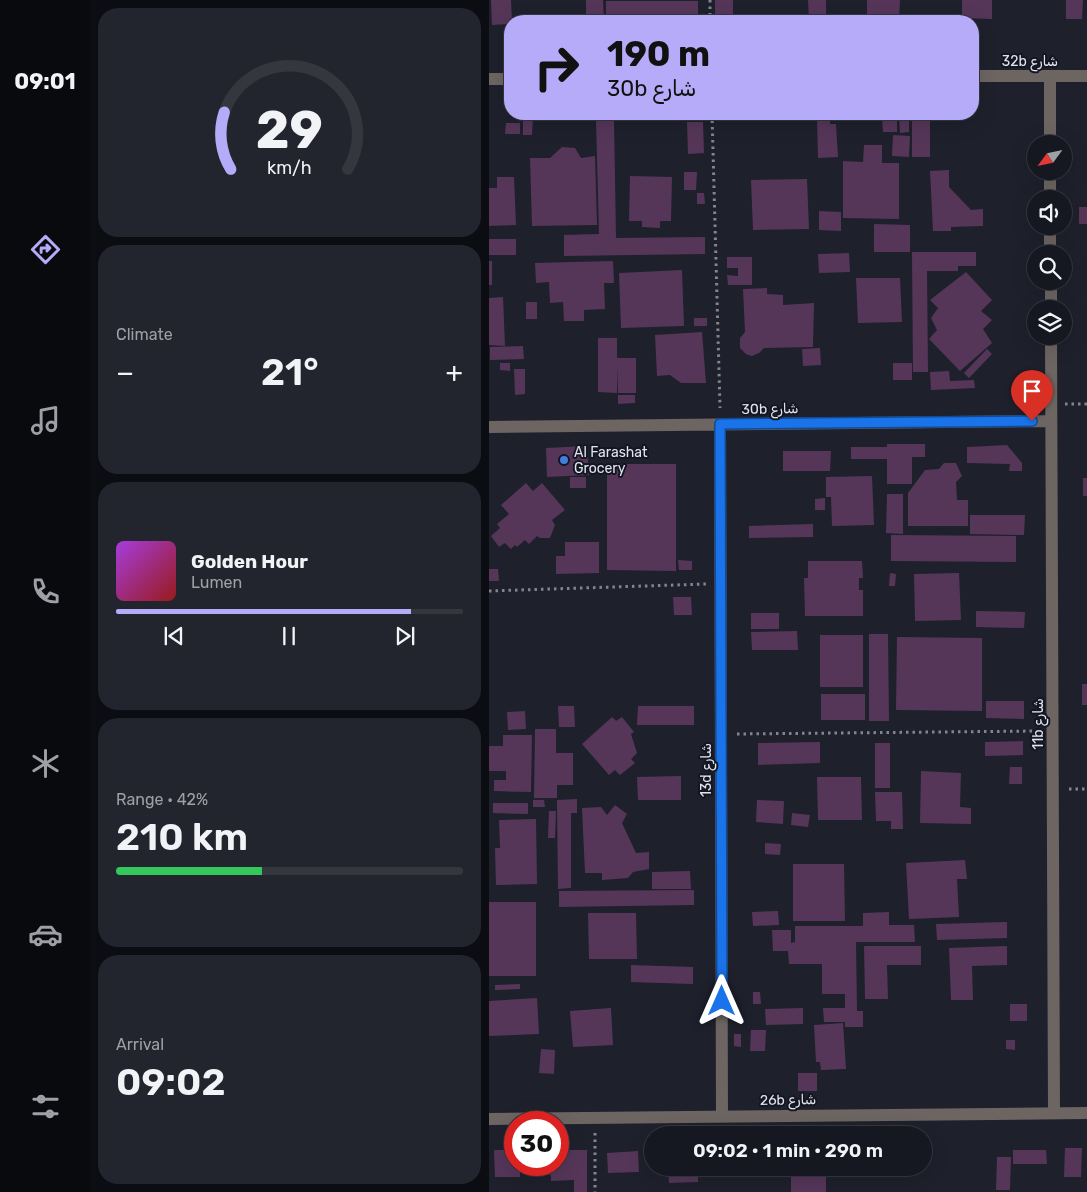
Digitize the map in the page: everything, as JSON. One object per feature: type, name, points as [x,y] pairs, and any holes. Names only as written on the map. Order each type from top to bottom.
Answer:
[{"type":"street","name":"32b شارع","points":[[979,76],[1087,76]]},
{"type":"street","points":[[1050,76],[1050,135]]},
{"type":"street","points":[[489,80],[504,79]]},
{"type":"street","name":"11b شارع","points":[[1051,345],[1054,1112]]},
{"type":"street","name":"30b شارع","points":[[489,427],[1051,421]]},
{"type":"street","name":"13d شارع","points":[[720,424],[722,1116]]},
{"type":"street","name":"26b شارع","points":[[489,1118],[1087,1113]]},
{"type":"path","points":[[710,0],[710,15]]},
{"type":"path","points":[[712,120],[720,424]]},
{"type":"path","points":[[489,591],[721,584]]},
{"type":"path","points":[[721,734],[1053,731]]},
{"type":"path","points":[[594,1117],[595,1192]]},
{"type":"building","points":[[491,0],[511,0],[512,15],[504,15],[504,24],[492,25]]},
{"type":"building","points":[[586,0],[603,0],[604,15],[586,15]]},
{"type":"building","points":[[715,0],[733,0],[733,15],[715,15]]},
{"type":"building","points":[[808,0],[826,0],[826,15],[809,15]]},
{"type":"building","points":[[867,0],[900,0],[899,15],[867,15]]},
{"type":"building","points":[[962,0],[992,0],[992,19],[979,19],[979,15],[962,15]]},
{"type":"building","points":[[1066,0],[1083,0],[1082,19],[1066,19]]},
{"type":"building","points":[[606,1],[698,1],[698,15],[606,15]]},
{"type":"building","points":[[523,120],[533,120],[532,135],[523,135]]},
{"type":"building","points":[[596,120],[614,120],[616,238],[705,237],[705,254],[564,256],[564,235],[599,234]]},
{"type":"building","points":[[817,120],[830,120],[830,124],[836,124],[838,157],[818,158]]},
{"type":"building","points":[[882,120],[897,120],[897,132],[883,132]]},
{"type":"building","points":[[899,120],[909,120],[909,132],[900,133]]},
{"type":"building","points":[[912,120],[930,120],[930,157],[912,157]]},
{"type":"building","points":[[687,122],[703,122],[704,153],[688,154]]},
{"type":"building","points":[[506,123],[520,123],[520,134],[505,134]]},
{"type":"building","points":[[893,135],[910,136],[909,157],[892,156]]},
{"type":"building","points":[[864,145],[882,145],[882,163],[899,163],[899,219],[843,218],[843,161],[863,162]]},
{"type":"building","points":[[562,147],[575,148],[581,158],[595,156],[597,225],[532,226],[530,158],[550,158]]},
{"type":"building","points":[[949,170],[949,187],[971,210],[983,209],[983,226],[951,227],[951,231],[933,231],[930,171]]},
{"type":"building","points":[[684,172],[697,172],[696,190],[684,190]]},
{"type":"building","points":[[630,176],[672,177],[671,221],[660,221],[660,228],[642,227],[642,221],[629,221]]},
{"type":"building","points":[[497,177],[514,177],[516,225],[489,226],[489,188],[497,188]]},
{"type":"building","points":[[807,179],[809,229],[753,230],[751,180]]},
{"type":"building","points":[[697,193],[704,193],[705,204],[697,204]]},
{"type":"building","points":[[1079,207],[1088,207],[1088,224],[1079,224]]},
{"type":"building","points":[[819,211],[841,212],[841,231],[819,230]]},
{"type":"building","points":[[874,224],[910,225],[910,252],[874,252]]},
{"type":"building","points":[[489,239],[516,239],[516,255],[489,255]]},
{"type":"building","points":[[912,252],[976,252],[976,266],[958,266],[958,271],[927,271],[928,372],[913,372]]},
{"type":"building","points":[[849,253],[850,272],[819,273],[818,254]]},
{"type":"building","points":[[727,257],[752,257],[752,285],[728,285],[727,275],[738,276],[738,268],[727,268]]},
{"type":"building","points":[[489,261],[492,261],[492,285],[489,285]]},
{"type":"building","points":[[613,261],[614,283],[604,283],[605,309],[584,310],[584,321],[564,321],[563,302],[550,303],[549,282],[536,283],[535,263]]},
{"type":"building","points":[[682,270],[684,326],[621,328],[619,273]]},
{"type":"building","points":[[966,272],[992,300],[981,311],[992,320],[983,329],[992,343],[960,371],[929,339],[937,330],[931,318],[938,308],[930,300]]},
{"type":"building","points":[[856,278],[900,278],[902,322],[858,323]]},
{"type":"building","points":[[767,288],[767,294],[783,295],[783,305],[814,303],[813,347],[764,348],[752,356],[746,354],[740,348],[740,338],[745,332],[743,289]]},
{"type":"building","points":[[503,297],[505,346],[489,345],[489,298]]},
{"type":"building","points":[[526,302],[537,302],[537,319],[526,319]]},
{"type":"building","points":[[694,318],[707,318],[707,326],[694,326]]},
{"type":"building","points":[[702,332],[706,383],[681,383],[670,375],[657,376],[655,335]]},
{"type":"building","points":[[598,338],[617,338],[617,358],[636,358],[636,393],[618,393],[617,366],[617,393],[598,392]]},
{"type":"building","points":[[523,346],[524,359],[490,360],[490,347]]},
{"type":"building","points":[[820,348],[821,365],[803,366],[802,349]]},
{"type":"building","points":[[987,349],[992,354],[969,378],[964,373]]},
{"type":"building","points":[[500,363],[510,363],[510,371],[500,370]]},
{"type":"building","points":[[893,363],[912,363],[912,380],[893,380]]},
{"type":"building","points":[[514,369],[525,369],[525,394],[515,395]]},
{"type":"building","points":[[949,371],[950,381],[974,380],[975,388],[931,390],[930,372]]},
{"type":"building","points":[[618,395],[635,395],[635,403],[618,404]]},
{"type":"building","points":[[887,444],[925,444],[925,457],[912,457],[912,484],[887,484],[887,459],[851,459],[851,447],[887,447]]},
{"type":"building","points":[[1007,445],[1022,463],[1022,471],[1009,471],[1010,464],[967,463],[967,447]]},
{"type":"building","points":[[587,446],[589,475],[547,477],[546,448]]},
{"type":"building","points":[[783,451],[831,451],[830,471],[783,471]]},
{"type":"building","points":[[944,463],[956,463],[962,476],[956,482],[957,500],[968,500],[968,526],[908,526],[908,493],[925,470],[939,469]]},
{"type":"building","points":[[607,464],[676,464],[676,571],[607,570]]},
{"type":"building","points":[[872,476],[874,525],[832,526],[831,497],[826,497],[826,477]]},
{"type":"building","points":[[570,477],[586,477],[586,488],[570,488]]},
{"type":"building","points":[[1083,478],[1088,478],[1088,496],[1083,496]]},
{"type":"building","points":[[526,483],[533,491],[542,483],[565,510],[552,520],[555,525],[550,538],[540,538],[537,536],[529,544],[525,540],[517,547],[515,545],[511,549],[505,543],[499,547],[491,536],[500,528],[497,524],[509,514],[501,505]]},
{"type":"building","points":[[887,494],[903,494],[903,534],[886,533]]},
{"type":"building","points":[[825,498],[825,510],[815,510],[815,499]]},
{"type":"building","points":[[970,515],[1025,515],[1024,535],[970,534]]},
{"type":"building","points":[[813,524],[813,537],[749,538],[749,526]]},
{"type":"building","points":[[891,535],[1016,536],[1016,562],[891,561]]},
{"type":"building","points":[[565,542],[599,542],[599,573],[556,574],[556,556],[565,556]]},
{"type":"building","points":[[678,560],[692,561],[692,570],[679,570]]},
{"type":"building","points":[[808,561],[862,561],[863,578],[859,578],[859,590],[863,590],[863,616],[805,616],[804,578],[808,578]]},
{"type":"building","points":[[489,569],[498,569],[499,581],[489,581]]},
{"type":"building","points":[[890,573],[896,574],[895,586],[889,586]]},
{"type":"building","points":[[959,573],[961,620],[915,621],[914,574]]},
{"type":"building","points":[[673,597],[691,597],[692,615],[674,615]]},
{"type":"building","points":[[976,611],[1025,612],[1024,628],[976,627]]},
{"type":"building","points":[[751,613],[779,613],[779,629],[751,629]]},
{"type":"building","points":[[797,631],[798,650],[752,650],[751,632]]},
{"type":"building","points":[[869,634],[888,634],[889,721],[869,721]]},
{"type":"building","points":[[820,635],[863,635],[863,687],[820,687]]},
{"type":"building","points":[[897,637],[982,638],[982,711],[896,710]]},
{"type":"building","points":[[1082,684],[1088,684],[1088,705],[1082,705]]},
{"type":"building","points":[[821,694],[865,694],[865,720],[821,720]]},
{"type":"building","points":[[986,701],[1024,701],[1024,719],[986,718]]},
{"type":"building","points":[[558,706],[574,706],[575,727],[559,727]]},
{"type":"building","points":[[638,706],[694,706],[694,725],[637,725]]},
{"type":"building","points":[[525,711],[526,729],[508,730],[507,712]]},
{"type":"building","points":[[612,717],[616,721],[622,717],[634,732],[631,734],[637,753],[631,759],[635,763],[620,775],[615,770],[609,775],[582,744]]},
{"type":"building","points":[[535,729],[556,729],[556,753],[573,753],[573,785],[557,785],[557,798],[534,798]]},
{"type":"building","points":[[503,735],[532,735],[531,792],[494,791],[494,780],[506,780],[506,771],[489,771],[489,746],[503,746]]},
{"type":"building","points":[[1023,741],[1023,755],[985,756],[985,742]]},
{"type":"building","points":[[820,742],[820,763],[758,765],[758,743]]},
{"type":"building","points":[[875,743],[890,743],[890,788],[875,788]]},
{"type":"building","points":[[1010,767],[1022,767],[1022,784],[1009,784]]},
{"type":"building","points":[[921,771],[961,773],[960,807],[971,808],[971,824],[920,823]]},
{"type":"building","points":[[681,776],[681,800],[638,800],[637,777]]},
{"type":"building","points":[[817,777],[861,777],[862,820],[818,820]]},
{"type":"building","points":[[875,792],[902,792],[903,829],[891,829],[891,821],[876,821]]},
{"type":"building","points":[[577,799],[577,813],[571,813],[571,888],[558,889],[557,800]]},
{"type":"building","points":[[533,800],[544,800],[545,807],[533,807]]},
{"type":"building","points":[[757,800],[784,801],[783,824],[756,822]]},
{"type":"building","points":[[493,803],[528,803],[528,814],[493,813]]},
{"type":"building","points":[[615,805],[627,814],[622,823],[636,853],[649,852],[649,869],[633,872],[628,878],[602,880],[602,873],[585,873],[582,808],[601,807],[607,815]]},
{"type":"building","points":[[549,811],[556,811],[555,838],[548,838]]},
{"type":"building","points":[[792,813],[810,815],[808,827],[791,825]]},
{"type":"building","points":[[536,819],[537,884],[496,885],[495,848],[500,848],[499,820]]},
{"type":"building","points":[[765,843],[781,844],[780,855],[765,854]]},
{"type":"building","points":[[965,860],[967,879],[957,879],[959,917],[909,919],[906,863]]},
{"type":"building","points":[[793,864],[844,864],[845,921],[793,921]]},
{"type":"building","points":[[690,871],[691,889],[652,889],[652,872]]},
{"type":"building","points":[[694,890],[694,905],[559,907],[559,891]]},
{"type":"building","points":[[489,902],[536,902],[536,976],[489,976]]},
{"type":"building","points":[[778,911],[779,925],[753,926],[752,912]]},
{"type":"building","points":[[889,912],[889,925],[914,925],[915,942],[856,942],[857,1011],[863,1011],[863,1027],[845,1027],[845,1022],[824,1022],[823,1008],[845,1008],[845,994],[822,994],[822,964],[789,964],[788,951],[773,951],[772,930],[791,930],[791,943],[795,942],[795,926],[863,926],[863,913]]},
{"type":"building","points":[[588,913],[636,913],[637,959],[589,959]]},
{"type":"building","points":[[1007,922],[1007,938],[937,940],[936,924]]},
{"type":"building","points":[[864,946],[921,946],[921,965],[887,965],[888,999],[865,999]]},
{"type":"building","points":[[1007,946],[1007,965],[972,966],[973,1000],[951,1000],[949,948]]},
{"type":"building","points":[[631,965],[693,967],[693,984],[631,982]]},
{"type":"building","points":[[520,984],[520,989],[495,990],[495,985]]},
{"type":"building","points":[[753,992],[760,992],[761,1004],[753,1004]]},
{"type":"building","points":[[537,998],[539,1034],[489,1036],[489,1001]]},
{"type":"building","points":[[1010,1004],[1027,1004],[1027,1021],[1010,1021]]},
{"type":"building","points":[[611,1008],[613,1045],[573,1047],[570,1011]]},
{"type":"building","points":[[803,1008],[803,1024],[766,1025],[765,1009]]},
{"type":"building","points":[[843,1023],[846,1069],[821,1070],[820,1062],[816,1062],[814,1025]]},
{"type":"building","points":[[751,1030],[766,1030],[765,1051],[750,1051]]},
{"type":"building","points":[[734,1034],[741,1034],[741,1047],[734,1046]]},
{"type":"building","points":[[1006,1040],[1015,1040],[1015,1050],[1006,1049]]},
{"type":"building","points":[[541,1049],[555,1050],[554,1074],[539,1073]]},
{"type":"building","points":[[798,1073],[817,1073],[817,1091],[798,1091]]},
{"type":"building","points":[[1065,1148],[1082,1148],[1081,1177],[1064,1177]]},
{"type":"building","points":[[494,1150],[504,1150],[504,1176],[520,1177],[495,1177]]},
{"type":"building","points":[[569,1150],[587,1150],[587,1192],[574,1192],[574,1180],[551,1181],[551,1176],[569,1176]]},
{"type":"building","points":[[1013,1150],[1046,1150],[1047,1164],[1013,1164]]},
{"type":"building","points":[[638,1151],[639,1172],[608,1173],[607,1153]]},
{"type":"building","points":[[997,1157],[1011,1157],[1010,1190],[996,1190]]},
{"type":"building","points":[[669,1176],[698,1176],[698,1182],[669,1183]]},
{"type":"building","points":[[791,1176],[826,1176],[826,1192],[791,1192]]},
{"type":"place","name":"Al Farashat Grocery","points":[[564,460]]},
{"type":"route","points":[[722,1001],[720,424],[1032,421]]}]
